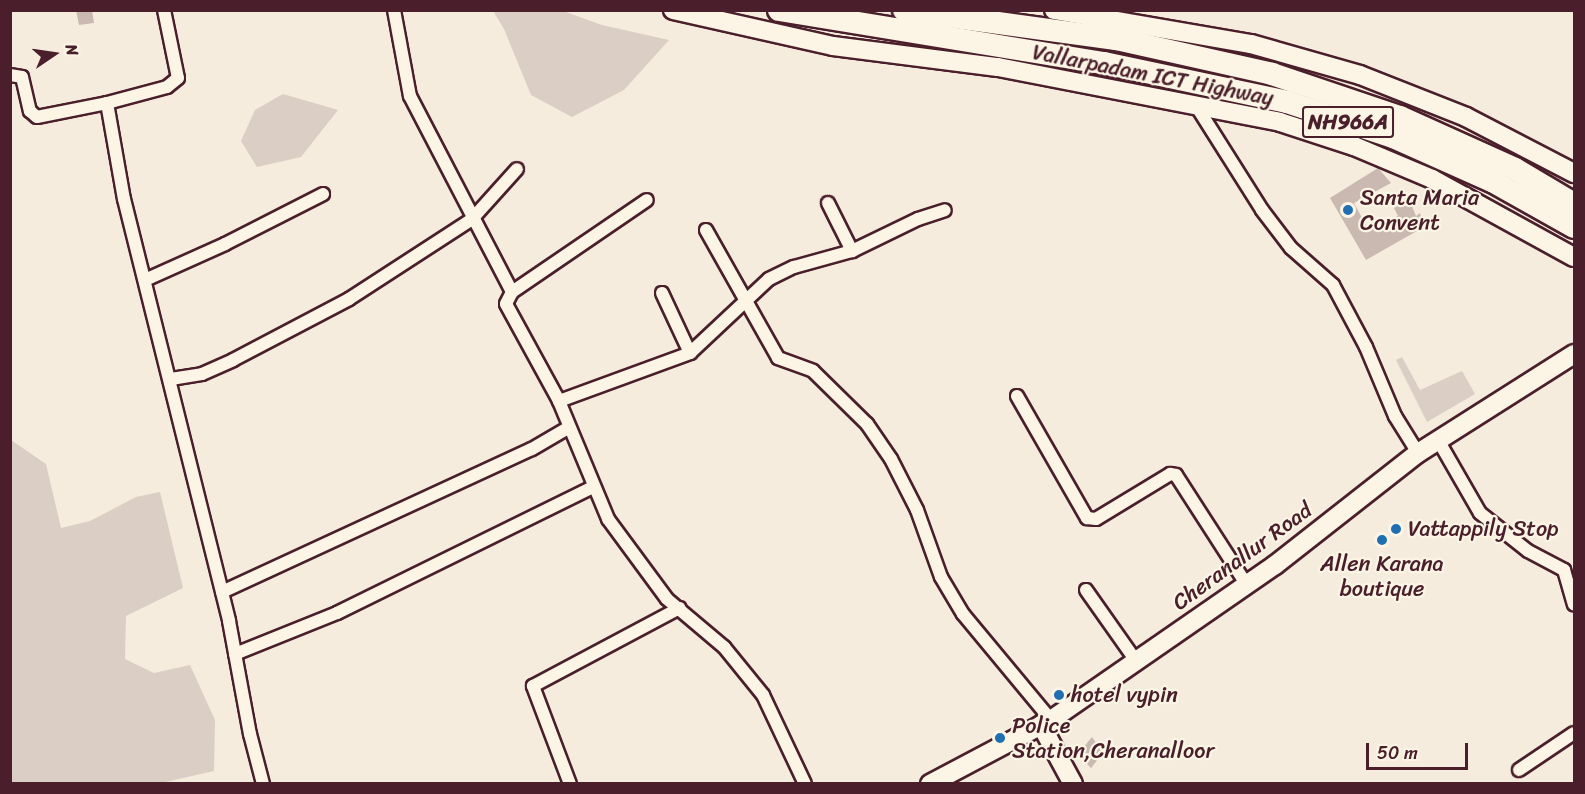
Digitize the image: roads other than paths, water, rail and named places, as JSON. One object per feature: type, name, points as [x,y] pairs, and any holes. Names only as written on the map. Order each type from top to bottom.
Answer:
[{"type":"highway","name":"Vallarpadam ICT Highway","points":[[778,10],[870,19],[999,56],[1104,63],[1287,102],[1393,137],[1492,181],[1575,227]]},
{"type":"highway","name":"Vallarpadam ICT Highway","points":[[904,10],[1012,18],[1272,74],[1400,117],[1515,169],[1575,204]]},
{"type":"highway","points":[[1151,72],[1155,47]]},
{"type":"street","points":[[10,75],[22,77],[30,111],[37,117],[107,103],[167,87],[178,78],[164,10]]},
{"type":"street","points":[[394,10],[410,96],[512,292]]},
{"type":"street","points":[[673,10],[833,46],[999,56],[1197,107],[1280,122],[1354,146],[1432,179],[1575,257]]},
{"type":"street","points":[[1054,10],[1104,14],[1251,44],[1360,75],[1466,117],[1575,173]]},
{"type":"street","points":[[107,103],[124,199],[171,380],[222,592],[263,783]]},
{"type":"street","points":[[1197,107],[1283,239],[1333,285],[1366,347],[1395,416],[1418,453]]},
{"type":"street","points":[[171,380],[201,374],[270,342],[348,299],[472,219],[517,169]]},
{"type":"street","points":[[145,280],[225,244],[323,194]]},
{"type":"street","points":[[647,200],[512,292],[506,304],[559,401],[568,428],[608,519],[666,599],[680,608],[724,646],[763,695],[805,783]]},
{"type":"street","points":[[828,203],[852,251]]},
{"type":"street","points":[[559,401],[690,353],[769,279],[794,267],[852,251],[918,219],[945,210]]},
{"type":"street","points":[[706,230],[778,358],[813,371],[867,424],[891,459],[916,510],[941,577],[963,614],[1046,723],[1073,783]]},
{"type":"street","points":[[662,293],[690,353]]},
{"type":"street","name":"Cheranallur Road","points":[[930,783],[1046,723],[1247,585],[1418,453],[1575,354]]},
{"type":"street","points":[[1017,396],[1087,518],[1096,519],[1170,474],[1176,475],[1247,585]]},
{"type":"street","points":[[222,592],[532,449],[568,428]]},
{"type":"street","points":[[1438,440],[1480,513],[1528,551],[1564,570],[1575,605]]},
{"type":"street","points":[[235,654],[337,613],[593,487]]},
{"type":"street","points":[[1086,590],[1137,661]]},
{"type":"street","points":[[570,783],[533,687],[680,608]]},
{"type":"street","points":[[1519,770],[1575,733]]},
{"type":"place","name":"Santa Maria Convent","points":[[1348,210]]},
{"type":"place","name":"Vattappily Stop","points":[[1396,529]]},
{"type":"place","name":"Allen Karana boutique","points":[[1382,540]]},
{"type":"place","name":"hotel vypin","points":[[1059,695]]},
{"type":"place","name":"Police Station,Cheranalloor","points":[[1000,738]]}]
